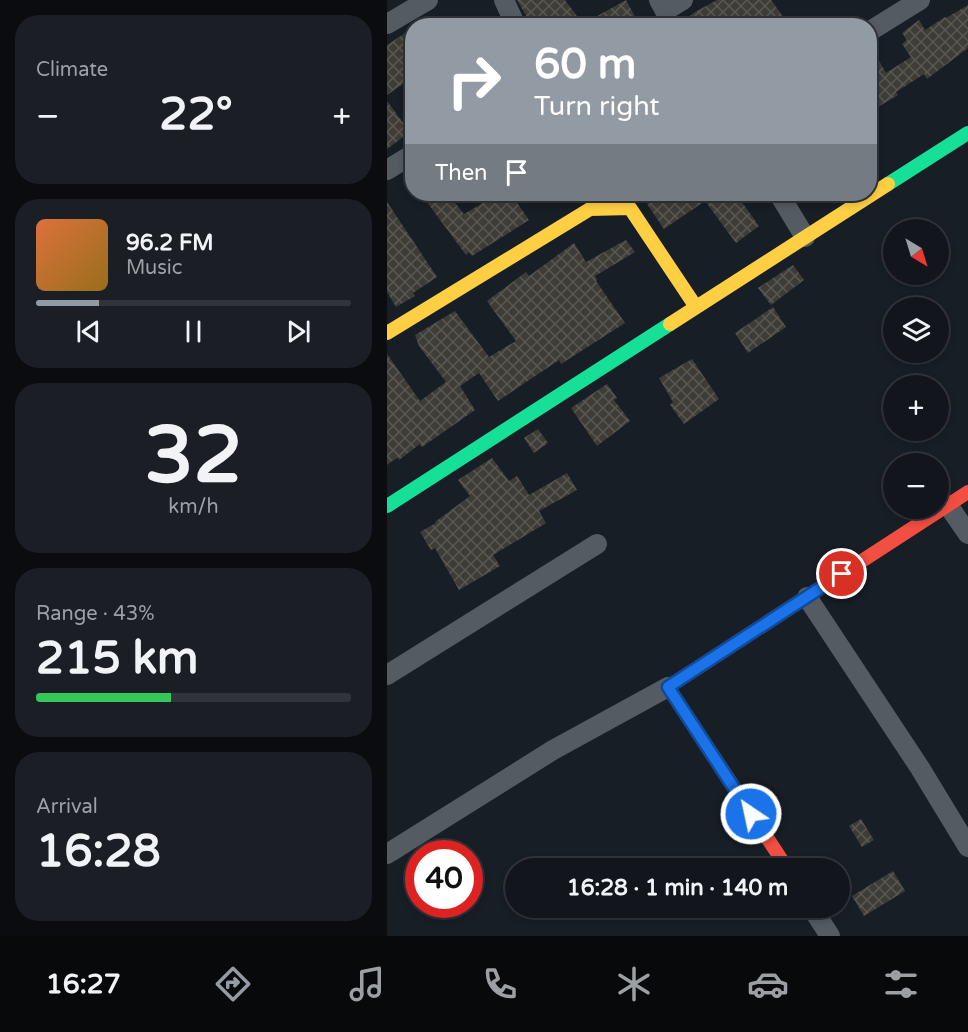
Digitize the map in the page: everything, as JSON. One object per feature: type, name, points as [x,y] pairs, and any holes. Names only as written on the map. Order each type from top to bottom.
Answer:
[{"type":"street","points":[[387,24],[427,0]]},
{"type":"street","points":[[504,0],[512,18]]},
{"type":"street","points":[[659,0],[665,11],[683,0]]},
{"type":"street","points":[[877,27],[920,0]]},
{"type":"street","points":[[877,191],[968,133]]},
{"type":"street","points":[[387,170],[405,159]]},
{"type":"street","points":[[783,201],[805,237]]},
{"type":"street","points":[[387,506],[861,201]]},
{"type":"street","points":[[387,333],[590,209],[630,208],[696,307]]},
{"type":"street","points":[[949,504],[968,492]]},
{"type":"street","points":[[949,506],[968,534]]},
{"type":"street","points":[[387,854],[553,750],[668,687],[927,519]]},
{"type":"street","points":[[387,675],[597,544]]},
{"type":"street","points":[[807,597],[921,768],[968,847]]},
{"type":"street","points":[[668,687],[780,858]]},
{"type":"street","points":[[818,918],[830,936]]},
{"type":"building","points":[[517,0],[565,0],[578,18],[527,18]]},
{"type":"building","points":[[626,0],[636,18],[594,18]]},
{"type":"building","points":[[717,0],[771,0],[784,18],[687,18]]},
{"type":"building","points":[[968,5],[968,48],[927,79],[924,74],[896,92],[898,95],[878,107],[877,57],[886,73],[911,57],[902,44],[907,40],[902,33],[919,20],[925,30]]},
{"type":"building","points":[[405,33],[405,83],[387,95],[387,45]]},
{"type":"building","points":[[387,101],[405,125],[405,136],[387,149]]},
{"type":"building","points":[[426,201],[454,201],[464,214],[486,201],[516,201],[529,220],[472,256],[469,252],[466,255]]},
{"type":"building","points":[[652,201],[705,201],[664,229],[647,204]]},
{"type":"building","points":[[705,201],[741,201],[759,226],[736,243]]},
{"type":"building","points":[[387,202],[437,277],[413,293],[415,296],[396,307],[387,292]]},
{"type":"building","points":[[626,240],[635,252],[595,276],[596,281],[625,323],[561,364],[559,360],[498,401],[479,373],[460,386],[475,410],[422,447],[420,444],[399,460],[398,457],[387,465],[387,354],[420,401],[446,382],[419,346],[415,335],[455,311],[489,357],[516,341],[487,301],[526,272],[529,276],[574,243],[586,262]]},
{"type":"building","points":[[793,265],[804,280],[771,305],[758,288]]},
{"type":"building","points":[[773,307],[786,327],[748,353],[735,333]]},
{"type":"building","points":[[692,359],[719,399],[684,424],[670,405],[673,402],[659,378]]},
{"type":"building","points":[[607,384],[617,398],[614,400],[630,421],[597,446],[571,408]]},
{"type":"building","points":[[538,429],[548,443],[534,453],[524,438]]},
{"type":"building","points":[[492,458],[509,481],[517,476],[529,495],[567,473],[577,490],[539,511],[546,523],[493,555],[500,566],[459,590],[435,548],[431,550],[420,532],[436,523],[470,496],[458,480]]},
{"type":"building","points":[[861,819],[874,840],[862,847],[849,826]]},
{"type":"building","points":[[893,871],[905,891],[864,916],[852,896]]},
{"type":"traffic: fast","points":[[888,184],[968,133]]},
{"type":"traffic: fast","points":[[387,506],[670,324]]},
{"type":"traffic: slow","points":[[877,191],[888,184]]},
{"type":"traffic: slow","points":[[670,324],[862,201]]},
{"type":"traffic: slow","points":[[387,333],[590,209],[630,208],[696,307]]},
{"type":"traffic: jam","points":[[780,858],[668,687],[968,492]]},
{"type":"route","points":[[751,814],[668,687],[842,574]]}]
